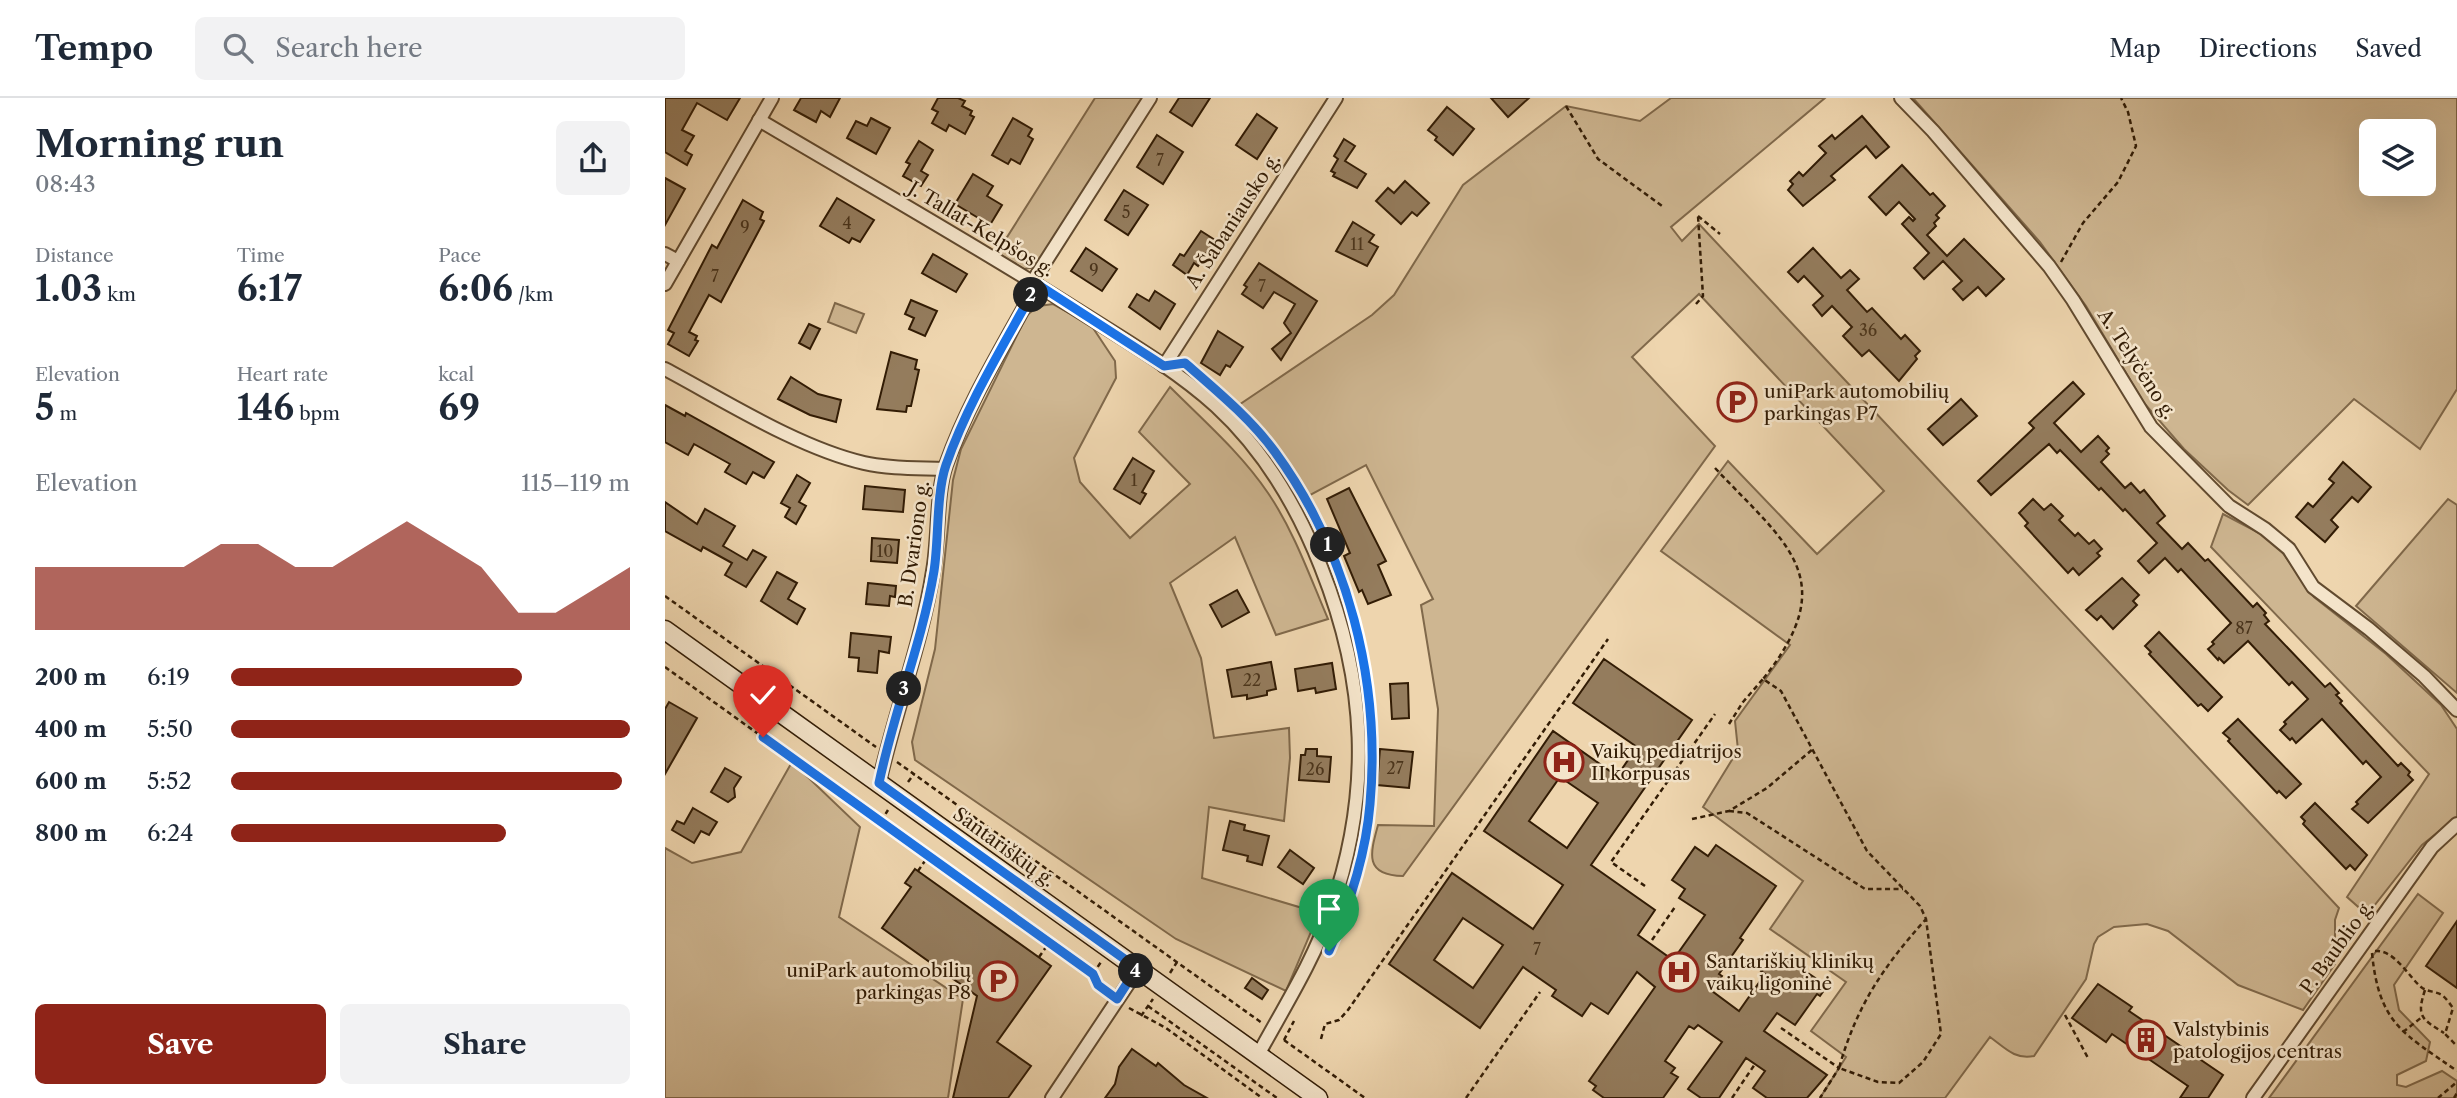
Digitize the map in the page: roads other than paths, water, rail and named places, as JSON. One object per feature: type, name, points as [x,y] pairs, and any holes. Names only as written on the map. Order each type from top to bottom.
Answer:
[{"type":"main road","name":"Santariškių g.","points":[[665,630],[1318,1098]]},
{"type":"street","points":[[665,284],[772,98]]},
{"type":"street","name":"B. Dvariono g.","points":[[879,783],[891,728],[918,644],[934,570],[944,469],[962,423],[1035,283],[1150,98]]},
{"type":"street","name":"A. Šabaniausko g.","points":[[1164,366],[1336,98]]},
{"type":"street","name":"A. Telyčėno g.","points":[[1901,98],[1933,131],[2055,274],[2151,427],[2229,506],[2265,529],[2288,550],[2313,587],[2369,629],[2424,676],[2457,710]]},
{"type":"street","name":"J. Tallat-Kelpšos g.","points":[[759,120],[1035,283],[1164,366],[1219,409],[1273,471],[1292,500],[1330,589],[1345,634],[1355,682],[1358,717],[1357,790],[1353,829],[1343,870],[1315,951],[1258,1055]]},
{"type":"street","points":[[665,254],[678,261]]},
{"type":"street","points":[[665,369],[785,432],[843,457],[897,467],[944,469]]},
{"type":"street","name":"P. Baublio g.","points":[[2253,1098],[2432,847],[2457,824]]},
{"type":"street","points":[[1052,1098],[1137,968]]},
{"type":"place","name":"uniPark automobilių parkingas P7","points":[[1737,402]]},
{"type":"place","name":"Vaikų pediatrijos II korpusas","points":[[1564,762]]},
{"type":"place","name":"Santariškių klinikų vaikų ligoninė","points":[[1679,972]]},
{"type":"place","name":"uniPark automobilių parkingas P8","points":[[998,981]]},
{"type":"place","name":"Valstybinis patologijos centras","points":[[2146,1040]]}]
